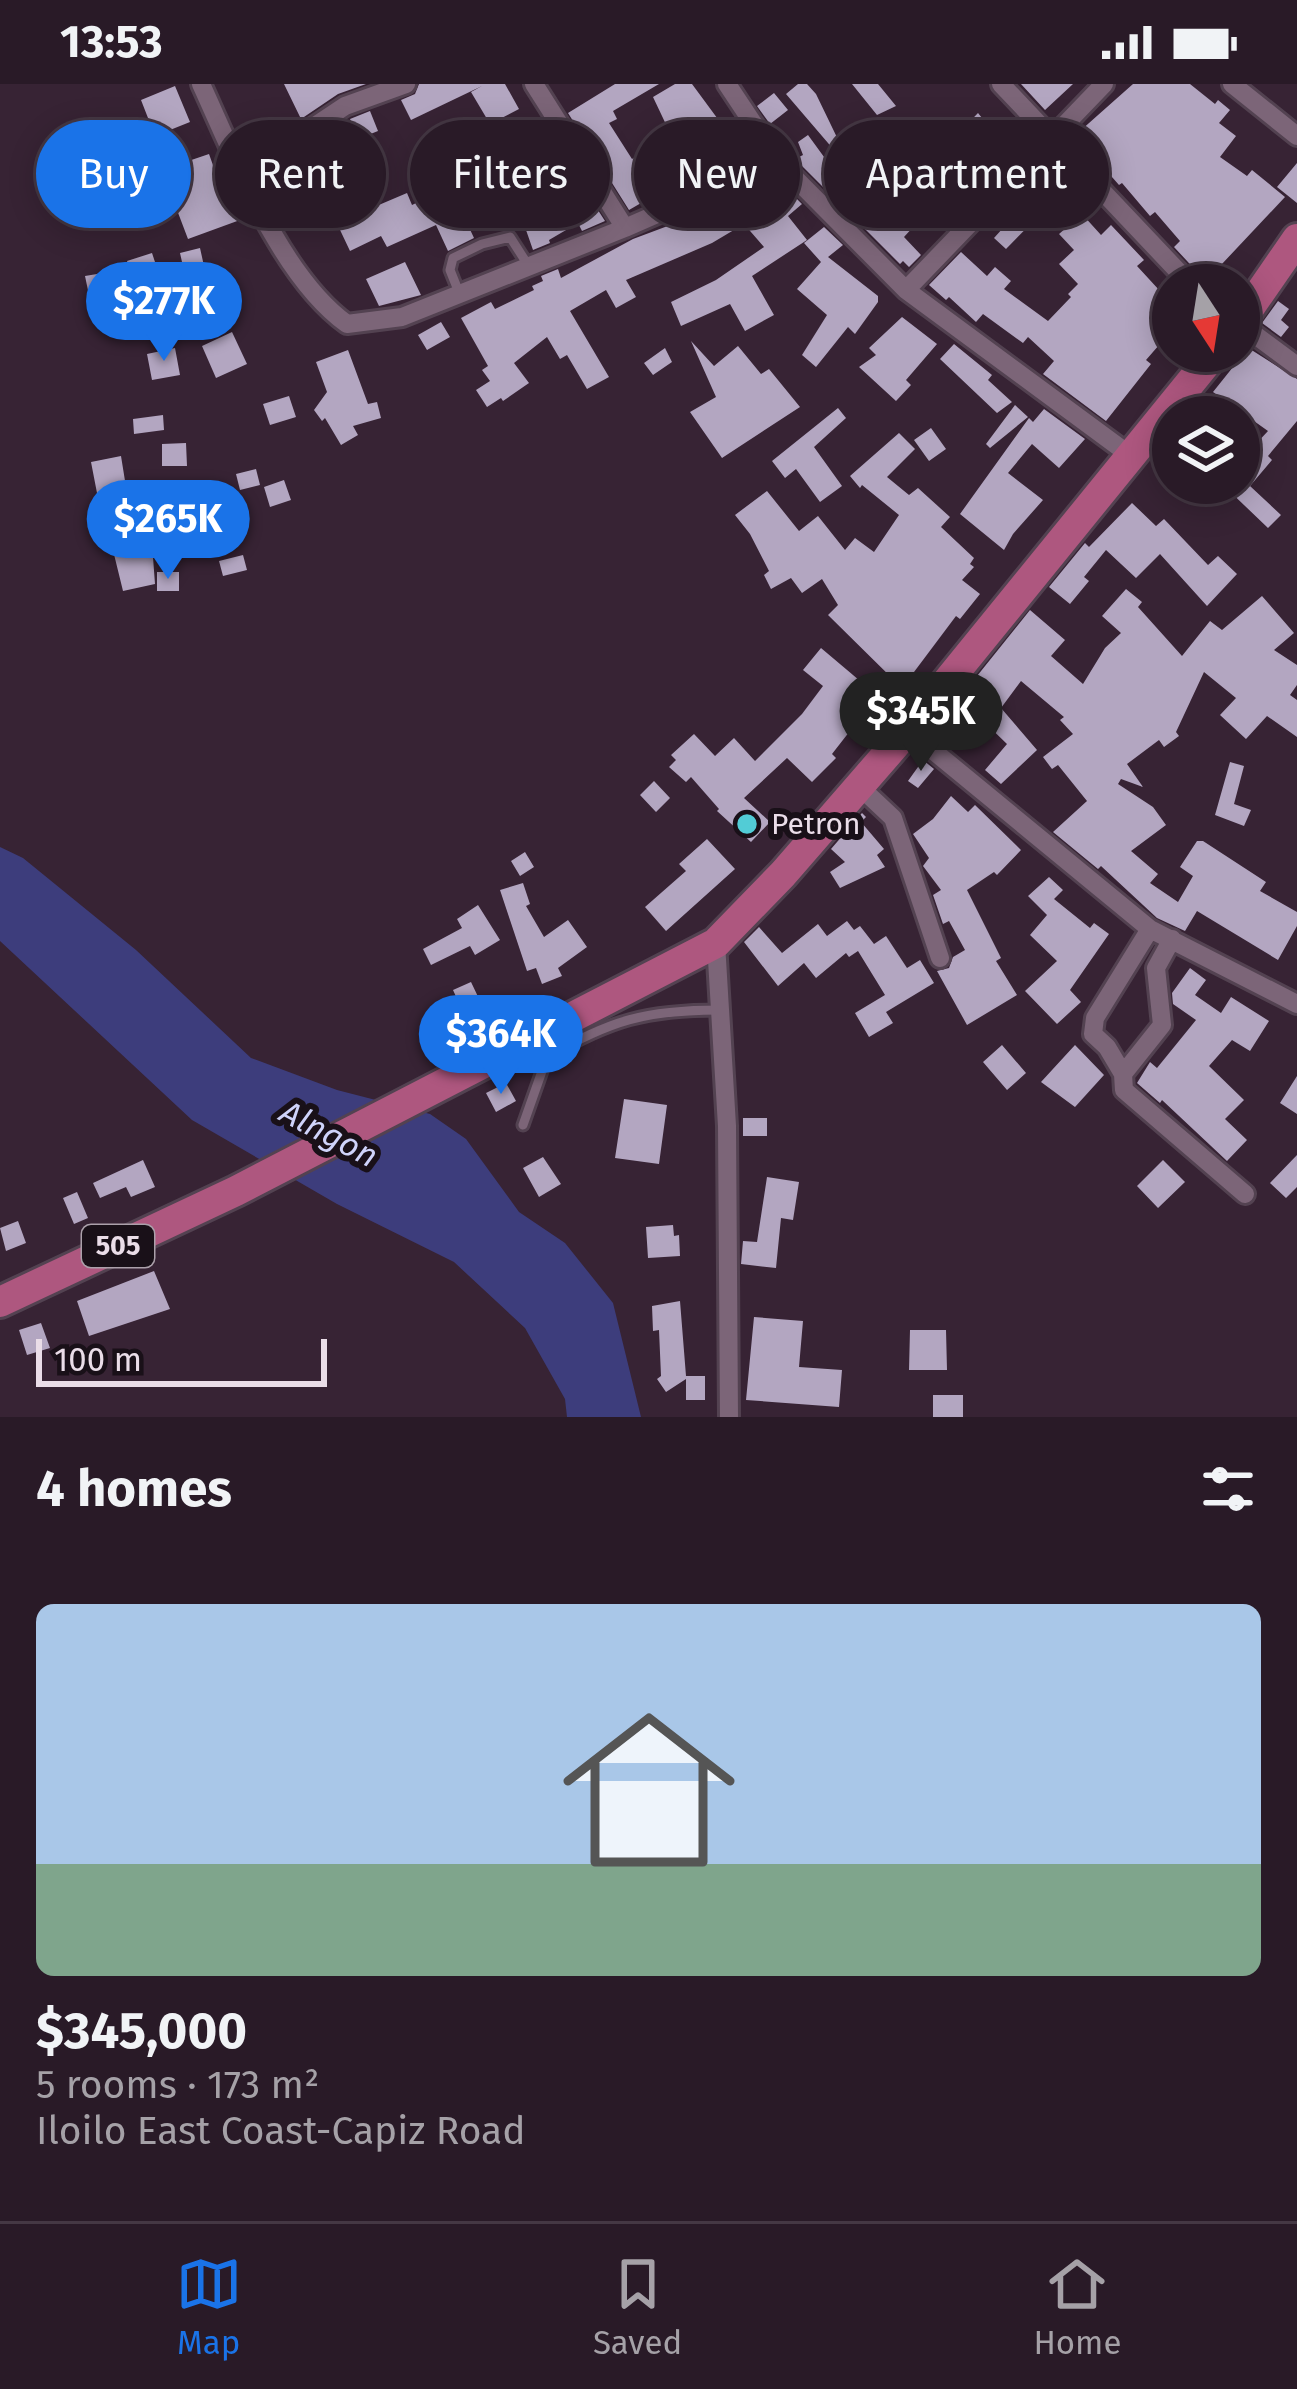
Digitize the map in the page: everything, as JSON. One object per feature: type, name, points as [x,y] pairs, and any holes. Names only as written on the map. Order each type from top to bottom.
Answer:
[{"type":"main road","points":[[1260,293],[1297,239]]},
{"type":"main road","name":"505","points":[[0,1301],[236,1192],[716,943],[860,787],[1199,372]]},
{"type":"street","points":[[201,84],[218,120]]},
{"type":"street","points":[[337,84],[345,106]]},
{"type":"street","points":[[324,120],[345,106],[406,84]]},
{"type":"street","points":[[534,84],[625,228]]},
{"type":"street","points":[[727,84],[751,120]]},
{"type":"street","points":[[1001,84],[1033,120]]},
{"type":"street","points":[[1071,120],[1104,84]]},
{"type":"street","points":[[1232,84],[1297,136]]},
{"type":"street","points":[[800,183],[906,290],[1131,456]]},
{"type":"street","points":[[1109,200],[1171,264]]},
{"type":"street","points":[[273,228],[303,284],[325,309],[347,324],[402,317],[634,224]]},
{"type":"street","points":[[906,290],[967,228]]},
{"type":"street","points":[[1260,339],[1297,366]]},
{"type":"street","points":[[908,730],[1150,928],[1297,1004]]},
{"type":"street","points":[[860,787],[892,818],[940,958]]},
{"type":"street","points":[[1150,928],[1095,1018],[1093,1034],[1107,1047],[1123,1075],[1124,1090],[1245,1195]]},
{"type":"street","points":[[1123,1075],[1162,1025],[1156,968],[1172,939]]},
{"type":"street","points":[[716,943],[728,1126],[729,1417]]},
{"type":"lane","points":[[460,295],[450,270],[453,258],[482,244],[510,237],[528,265]]},
{"type":"lane","points":[[523,1125],[547,1057],[601,1026],[665,1010],[720,1010]]},
{"type":"water","name":"Alngon","points":[[0,847],[23,858],[136,950],[251,1058],[337,1090],[430,1114],[466,1139],[519,1212],[565,1243],[613,1303],[641,1417],[567,1417],[565,1399],[525,1328],[454,1262],[337,1204],[192,1120],[0,941]]},
{"type":"building","points":[[284,84],[366,84],[338,94],[301,119]]},
{"type":"building","points":[[419,84],[505,84],[519,109],[488,120],[471,92],[482,86],[411,120],[401,100],[415,94]]},
{"type":"building","points":[[615,84],[659,84],[613,111],[617,119],[610,122],[572,120],[568,113]]},
{"type":"building","points":[[675,84],[692,84],[719,120],[664,120],[653,97]]},
{"type":"building","points":[[798,84],[807,84],[816,94],[829,120],[824,120],[824,138],[786,94]]},
{"type":"building","points":[[852,84],[878,84],[896,106],[877,115]]},
{"type":"building","points":[[1021,84],[1073,84],[1045,110]]},
{"type":"building","points":[[1133,84],[1190,84],[1230,110],[1219,123],[1236,136],[1220,157],[1247,176],[1252,170],[1285,197],[1222,264],[1190,264],[1174,247],[1180,241],[1155,212],[1150,216],[1109,174],[1109,120],[1092,120]]},
{"type":"building","points":[[175,86],[189,120],[149,120],[141,100]]},
{"type":"building","points":[[774,93],[788,110],[767,120],[757,106]]},
{"type":"building","points":[[370,111],[374,120],[350,120]]},
{"type":"building","points":[[610,125],[634,158],[634,207],[629,210],[610,180]]},
{"type":"building","points":[[808,135],[824,157],[824,188],[800,164],[800,141]]},
{"type":"building","points":[[209,154],[215,171],[218,228],[188,239],[184,228],[191,228],[191,160]]},
{"type":"building","points":[[1297,163],[1297,203],[1277,187]]},
{"type":"building","points":[[407,193],[410,228],[429,228],[387,247],[381,236],[350,251],[339,228],[386,228],[386,202]]},
{"type":"building","points":[[1111,225],[1144,260],[1137,266],[1152,282],[1152,353],[1146,360],[1151,364],[1106,421],[1043,374],[1054,361],[1028,337],[1023,343],[983,314],[976,322],[929,285],[961,252],[987,276],[995,267],[1011,281],[1004,289],[1048,321],[1078,284],[1059,264],[1074,250],[1059,234],[1066,228],[1095,228],[1101,235]]},
{"type":"building","points":[[824,227],[843,245],[828,257],[878,296],[855,334],[848,327],[816,367],[802,355],[827,315],[797,289],[821,262],[804,243]]},
{"type":"building","points":[[437,228],[469,228],[474,238],[448,251]]},
{"type":"building","points":[[533,228],[569,228],[533,250],[526,230]]},
{"type":"building","points":[[662,228],[737,228],[626,280],[636,297],[616,308],[606,290],[570,311],[609,377],[587,389],[567,355],[560,359],[547,337],[514,363],[529,383],[487,407],[476,390],[490,381],[482,370],[488,366],[461,318],[491,302],[495,309],[534,290],[532,286],[543,281],[541,276],[558,269],[561,278]]},
{"type":"building","points":[[747,228],[798,228],[807,240],[752,276],[774,315],[745,331],[730,304],[681,326],[671,302],[716,280],[764,247]]},
{"type":"building","points":[[864,228],[912,228],[904,237],[921,255],[909,267],[903,261],[900,264]]},
{"type":"building","points":[[1003,228],[1027,228],[1006,249],[994,238]]},
{"type":"building","points":[[200,248],[206,275],[186,280],[180,253]]},
{"type":"building","points":[[152,253],[158,271],[133,279],[127,261]]},
{"type":"building","points":[[405,262],[421,295],[379,306],[366,279]]},
{"type":"building","points":[[115,271],[119,295],[114,295],[126,327],[106,334],[85,276]]},
{"type":"building","points":[[1278,301],[1289,309],[1281,320],[1289,327],[1281,337],[1262,323]]},
{"type":"building","points":[[902,317],[937,344],[906,380],[911,385],[896,401],[859,367],[876,355],[869,348]]},
{"type":"building","points":[[441,322],[450,337],[427,350],[418,335]]},
{"type":"building","points":[[232,332],[247,364],[216,378],[202,346]]},
{"type":"building","points":[[691,341],[714,366],[738,346],[761,374],[769,369],[800,407],[722,458],[690,412],[716,397]]},
{"type":"building","points":[[954,344],[992,375],[988,380],[1012,402],[997,413],[940,359]]},
{"type":"building","points":[[175,348],[180,375],[152,380],[147,354]]},
{"type":"building","points":[[665,348],[672,362],[653,375],[644,363]]},
{"type":"building","points":[[348,350],[368,404],[377,402],[381,418],[353,426],[358,435],[341,445],[325,418],[322,421],[314,410],[327,392],[316,362]]},
{"type":"building","points":[[1260,355],[1297,379],[1297,421],[1268,456],[1272,460],[1260,474],[1260,440],[1268,431],[1260,425],[1260,396],[1213,392],[1229,372],[1260,372]]},
{"type":"building","points":[[289,396],[296,417],[270,425],[263,404]]},
{"type":"building","points":[[1015,405],[1028,417],[990,448],[986,444]]},
{"type":"building","points":[[838,408],[846,418],[814,447],[842,486],[820,502],[796,469],[785,478],[772,461]]},
{"type":"building","points":[[1044,409],[1085,439],[1059,468],[1032,444],[1008,473],[1043,500],[1004,550],[960,514],[1029,418],[1033,422]]},
{"type":"building","points":[[163,415],[164,430],[134,434],[133,419]]},
{"type":"building","points":[[931,428],[946,449],[929,461],[914,440]]},
{"type":"building","points":[[899,433],[915,449],[887,477],[909,495],[918,488],[950,517],[941,527],[974,558],[970,564],[974,567],[962,580],[980,594],[960,619],[956,616],[902,688],[828,615],[838,605],[822,579],[802,593],[791,578],[771,589],[764,575],[769,571],[735,515],[767,491],[799,531],[818,516],[845,550],[855,538],[874,552],[899,515],[850,476]]},
{"type":"building","points":[[186,443],[187,466],[162,466],[162,444]]},
{"type":"building","points":[[121,456],[131,518],[150,517],[155,584],[123,591],[111,542],[101,545],[96,526],[103,524],[91,462]]},
{"type":"building","points":[[256,469],[260,485],[240,490],[236,474]]},
{"type":"building","points":[[284,480],[291,500],[270,507],[264,487]]},
{"type":"building","points":[[1260,495],[1281,515],[1268,528],[1243,504],[1260,504]]},
{"type":"building","points":[[1132,503],[1156,526],[1164,519],[1208,565],[1218,556],[1237,574],[1207,606],[1160,554],[1136,578],[1106,550],[1070,604],[1049,587],[1085,543],[1089,547]]},
{"type":"building","points":[[243,555],[247,570],[223,576],[219,561]]},
{"type":"building","points":[[157,572],[179,572],[179,591],[157,591]]},
{"type":"building","points":[[1126,589],[1142,602],[1138,607],[1182,656],[1210,621],[1222,630],[1262,596],[1294,633],[1274,650],[1297,665],[1297,685],[1290,695],[1297,700],[1297,737],[1267,716],[1246,739],[1220,715],[1236,698],[1204,672],[1176,732],[1179,736],[1164,747],[1159,740],[1127,764],[1143,787],[1121,779],[1118,784],[1153,807],[1166,825],[1131,851],[1158,874],[1150,883],[1178,902],[1193,876],[1180,867],[1197,841],[1203,841],[1266,882],[1260,891],[1297,912],[1297,926],[1278,960],[1197,911],[1185,931],[1157,918],[1101,866],[1098,869],[1053,832],[1087,801],[1058,765],[1052,769],[1043,757],[1073,734],[1060,720],[1064,717],[1021,681],[1001,708],[1037,750],[1001,784],[985,770],[1007,744],[977,715],[951,748],[932,732],[1030,610],[1065,640],[1051,656],[1083,684],[1105,648],[1121,633],[1102,616]]},
{"type":"building","points":[[821,648],[885,702],[871,719],[864,713],[832,754],[836,758],[812,782],[787,758],[744,798],[770,822],[751,842],[717,811],[691,777],[686,782],[669,767],[676,760],[671,755],[694,734],[715,756],[734,738],[755,761],[823,686],[803,670]]},
{"type":"building","points":[[923,760],[934,769],[918,788],[908,781]]},
{"type":"building","points":[[1230,762],[1244,766],[1234,804],[1251,810],[1244,826],[1215,815]]},
{"type":"building","points":[[654,781],[670,798],[656,812],[640,795]]},
{"type":"building","points":[[951,796],[968,812],[975,805],[1021,850],[997,875],[994,872],[967,890],[1001,958],[996,961],[1017,995],[967,1025],[937,971],[949,968],[953,957],[965,950],[949,921],[943,924],[933,895],[941,890],[923,866],[929,858],[913,834]]},
{"type":"building","points":[[862,813],[866,817],[861,822],[884,849],[877,855],[885,867],[840,888],[830,872],[845,862],[831,849]]},
{"type":"building","points":[[707,839],[735,869],[666,931],[645,907],[686,871],[679,864]]},
{"type":"building","points":[[525,852],[534,867],[520,876],[511,861]]},
{"type":"building","points":[[1049,877],[1063,890],[1054,899],[1090,928],[1094,923],[1109,934],[1070,990],[1081,1002],[1057,1024],[1025,991],[1057,961],[1030,935],[1047,915],[1028,896]]},
{"type":"building","points":[[523,883],[530,904],[526,906],[544,937],[568,920],[587,947],[558,968],[562,976],[542,984],[536,968],[527,971],[500,890]]},
{"type":"building","points":[[478,905],[500,940],[475,955],[470,946],[431,965],[423,949],[462,928],[457,919]]},
{"type":"building","points":[[847,921],[854,930],[860,926],[874,944],[886,936],[907,968],[920,960],[934,983],[886,1012],[893,1023],[869,1037],[855,1013],[885,995],[858,951],[849,957],[846,953],[816,978],[804,963],[778,986],[744,942],[759,927],[782,953],[818,924],[827,936]]},
{"type":"building","points":[[1190,968],[1206,980],[1195,995],[1221,1013],[1231,997],[1269,1021],[1250,1051],[1232,1040],[1209,1066],[1244,1100],[1225,1119],[1247,1140],[1227,1161],[1137,1083],[1150,1062],[1157,1068],[1196,1020],[1173,1004],[1172,993]]},
{"type":"building","points":[[471,982],[482,1005],[464,1014],[453,990]]},
{"type":"building","points":[[1002,1045],[1026,1073],[1007,1090],[983,1062]]},
{"type":"building","points":[[1075,1045],[1104,1075],[1075,1107],[1041,1082]]},
{"type":"building","points":[[1297,1076],[1297,1114],[1280,1103]]},
{"type":"building","points":[[506,1083],[516,1101],[496,1112],[486,1093]]},
{"type":"building","points":[[624,1099],[667,1105],[659,1164],[615,1158]]},
{"type":"building","points":[[743,1118],[767,1118],[767,1136],[743,1136]]},
{"type":"building","points":[[1297,1155],[1297,1187],[1286,1198],[1270,1183]]},
{"type":"building","points":[[543,1157],[561,1184],[539,1197],[523,1168]]},
{"type":"building","points":[[143,1160],[155,1187],[131,1197],[126,1187],[100,1198],[93,1183]]},
{"type":"building","points":[[1163,1160],[1185,1182],[1158,1208],[1137,1186]]},
{"type":"building","points":[[767,1177],[799,1182],[793,1220],[781,1218],[776,1268],[741,1264],[743,1241],[757,1242]]},
{"type":"building","points":[[77,1192],[88,1218],[74,1224],[63,1198]]},
{"type":"building","points":[[18,1221],[26,1243],[6,1251],[0,1228]]},
{"type":"building","points":[[673,1225],[674,1236],[679,1235],[680,1256],[648,1258],[646,1227]]},
{"type":"building","points":[[154,1271],[170,1309],[89,1336],[77,1301]]},
{"type":"building","points":[[680,1301],[686,1376],[705,1376],[705,1400],[686,1400],[686,1379],[666,1392],[657,1379],[661,1376],[659,1330],[653,1331],[652,1306]]},
{"type":"building","points":[[754,1317],[803,1321],[799,1367],[842,1370],[839,1407],[746,1400]]},
{"type":"building","points":[[41,1323],[50,1348],[27,1355],[19,1330]]},
{"type":"building","points":[[910,1330],[946,1330],[947,1370],[909,1370]]},
{"type":"building","points":[[933,1395],[963,1395],[963,1417],[933,1417]]},
{"type":"place","name":"Petron","points":[[747,824]]}]
